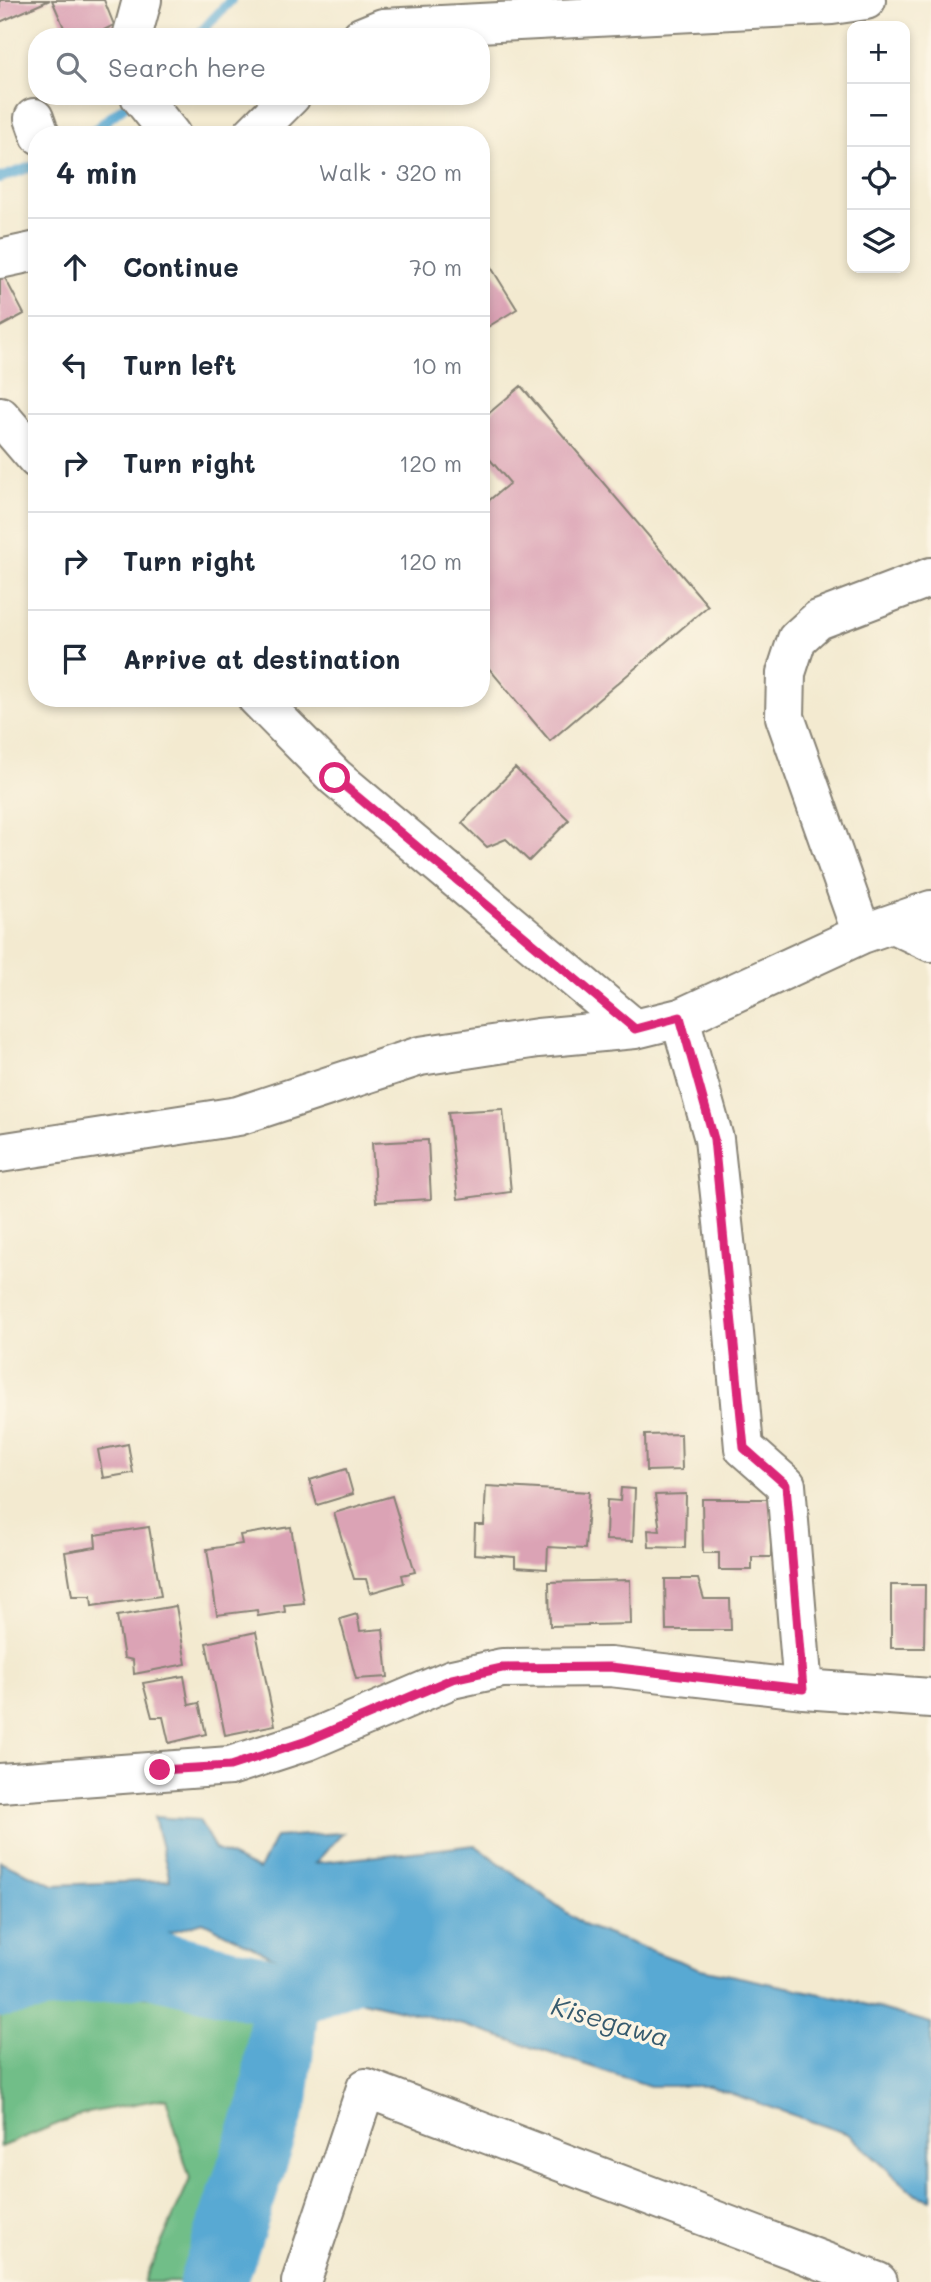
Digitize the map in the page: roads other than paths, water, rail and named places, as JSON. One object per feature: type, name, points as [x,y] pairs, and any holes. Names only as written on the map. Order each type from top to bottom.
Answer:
[{"type":"street","points":[[134,28],[142,0]]},
{"type":"street","points":[[383,28],[832,5],[866,0]]},
{"type":"street","points":[[147,105],[163,126]]},
{"type":"street","points":[[261,126],[282,105]]},
{"type":"street","points":[[0,259],[28,253]]},
{"type":"street","points":[[0,416],[28,449]]},
{"type":"street","points":[[877,929],[785,717],[786,673],[797,639],[818,620],[931,577]]},
{"type":"street","points":[[266,707],[335,778],[635,1029]]},
{"type":"street","points":[[0,1153],[238,1116],[419,1056],[538,1038],[635,1029],[680,1017],[877,929],[931,910]]},
{"type":"street","points":[[877,929],[931,942]]},
{"type":"street","points":[[680,1017],[714,1139],[744,1448],[786,1485],[803,1689]]},
{"type":"street","points":[[0,1783],[230,1766],[307,1741],[452,1679],[502,1668],[610,1667],[803,1689],[931,1698]]},
{"type":"street","points":[[301,2282],[366,2088],[878,2282]]},
{"type":"water","points":[[154,1817],[199,1820],[215,1849],[259,1870],[275,1837],[343,1833],[315,1863],[475,1845],[585,1926],[701,1969],[850,2000],[931,2023],[931,2200],[916,2195],[848,2134],[709,2086],[650,2086],[464,2025],[359,2000],[203,1922],[0,1984],[0,1861],[54,1885],[170,1880]]},
{"type":"waterway","points":[[205,28],[231,0]]},
{"type":"waterway","points":[[99,126],[126,105]]},
{"type":"waterway","points":[[0,178],[28,168]]},
{"type":"waterway","name":"Kisegawa","points":[[0,1983],[146,1962],[286,1995],[366,1963],[412,1973]]},
{"type":"waterway","name":"Kisegawa","points":[[213,2282],[274,2099],[286,1995]]}]
